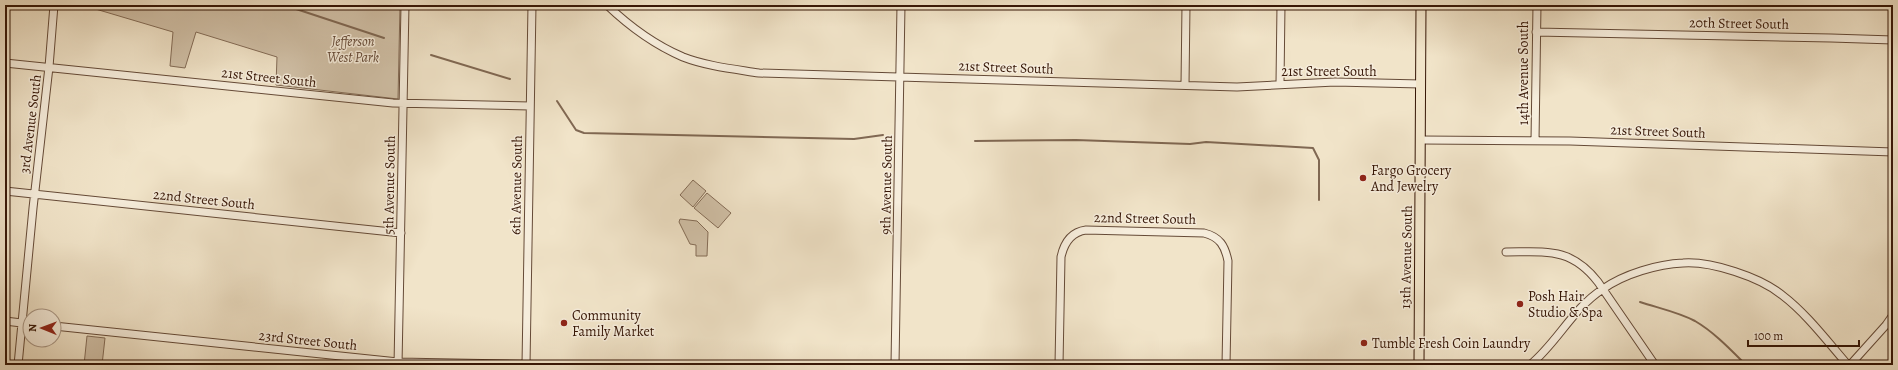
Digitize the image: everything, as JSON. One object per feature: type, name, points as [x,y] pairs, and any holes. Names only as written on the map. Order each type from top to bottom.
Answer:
[{"type":"main road","name":"13th Avenue South","points":[[1419,365],[1422,5]]},
{"type":"street","name":"3rd Avenue South","points":[[23,308],[34,195],[50,67],[54,5]]},
{"type":"street","name":"5th Avenue South","points":[[398,363],[405,5]]},
{"type":"street","name":"6th Avenue South","points":[[526,364],[532,5]]},
{"type":"street","name":"21st Street South","points":[[607,5],[626,24],[684,57],[719,66],[759,73],[1237,87],[1335,82],[1421,84]]},
{"type":"street","name":"9th Avenue South","points":[[896,365],[902,5]]},
{"type":"street","points":[[1185,86],[1186,5]]},
{"type":"street","points":[[1280,84],[1281,5]]},
{"type":"street","name":"14th Avenue South","points":[[1536,141],[1537,5]]},
{"type":"street","name":"20th Street South","points":[[1536,32],[1893,40]]},
{"type":"street","name":"21st Street South","points":[[5,63],[403,103],[530,106]]},
{"type":"street","name":"21st Street South","points":[[1422,140],[1536,141],[1893,152]]},
{"type":"street","name":"22nd Street South","points":[[5,191],[401,233]]},
{"type":"street","name":"22nd Street South","points":[[1059,365],[1061,257],[1067,241],[1073,235],[1086,230],[1204,233],[1217,238],[1224,247],[1228,261],[1226,365]]},
{"type":"street","points":[[1506,252],[1563,254],[1576,260],[1588,269],[1655,365]]},
{"type":"street","points":[[1530,365],[1542,354],[1580,310],[1603,289],[1638,272],[1660,265],[1684,262],[1740,273],[1764,283],[1782,295],[1808,320],[1849,365],[1886,325],[1893,315]]},
{"type":"street","points":[[5,321],[22,323]]},
{"type":"street","name":"3rd Avenue South","points":[[18,365],[22,323]]},
{"type":"street","name":"23rd Street South","points":[[62,327],[398,363],[560,365]]},
{"type":"green space","name":"Jefferson West Park","points":[[82,5],[400,5],[398,99],[276,85],[277,57],[196,32],[185,68],[170,66],[173,32]]},
{"type":"green space","points":[[693,180],[706,191],[693,207],[680,195]]},
{"type":"green space","points":[[707,193],[731,213],[718,228],[694,208]]},
{"type":"green space","points":[[680,219],[697,221],[708,232],[707,256],[696,256],[696,245],[690,244],[679,222]]},
{"type":"green space","points":[[87,336],[105,338],[102,365],[84,365]]},
{"type":"waterway","points":[[284,5],[384,38]]},
{"type":"waterway","points":[[431,55],[510,79]]},
{"type":"waterway","points":[[557,101],[576,130],[584,133],[854,139],[883,135]]},
{"type":"waterway","points":[[975,141],[1076,140],[1190,144],[1206,142],[1313,148],[1319,160],[1319,200]]},
{"type":"waterway","points":[[1640,302],[1675,313],[1702,325],[1716,336],[1746,365]]},
{"type":"place","name":"Fargo Grocery And Jewelry","points":[[1363,178]]},
{"type":"place","name":"Posh Hair Studio & Spa","points":[[1520,304]]},
{"type":"place","name":"Community Family Market","points":[[564,323]]},
{"type":"place","name":"Tumble Fresh Coin Laundry","points":[[1364,343]]}]
